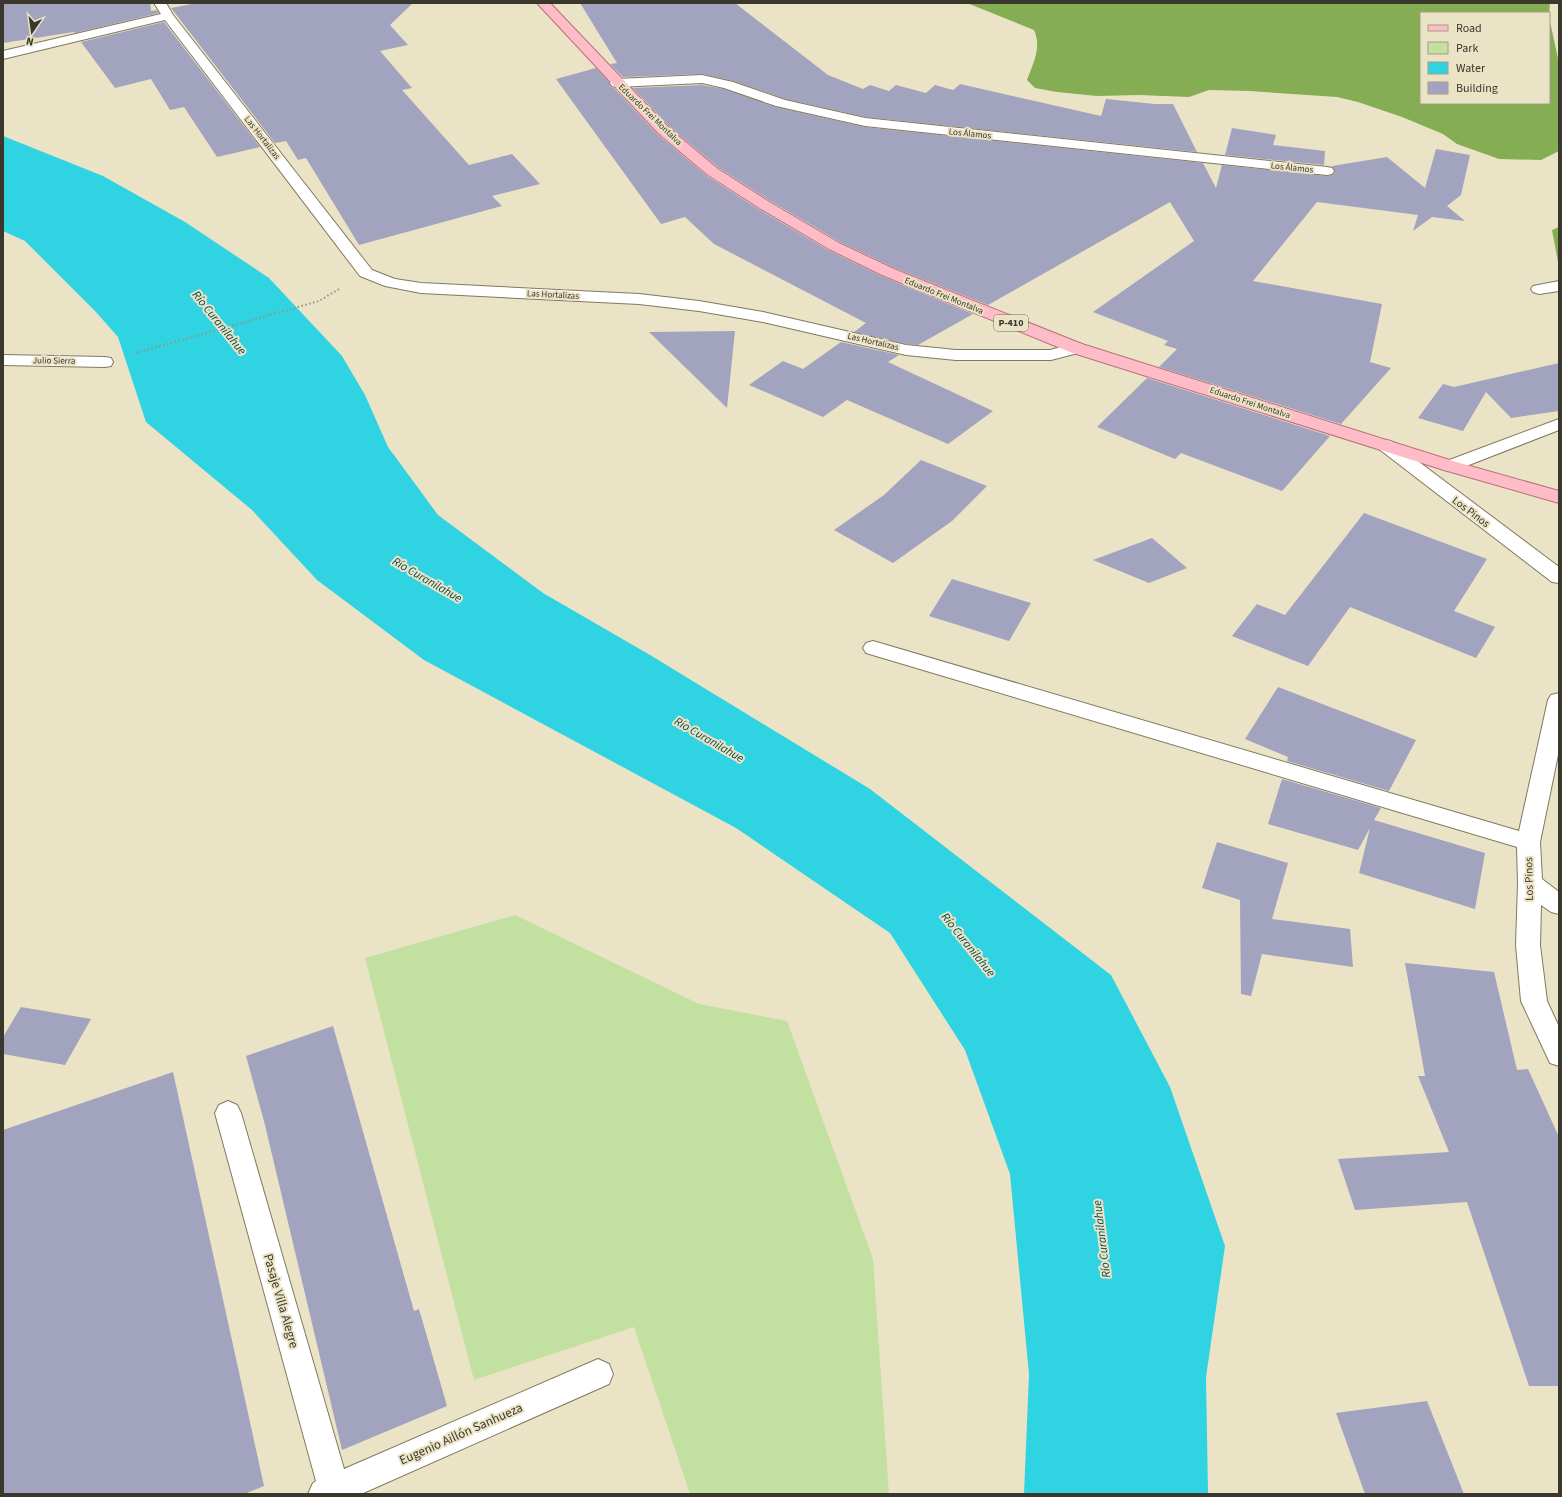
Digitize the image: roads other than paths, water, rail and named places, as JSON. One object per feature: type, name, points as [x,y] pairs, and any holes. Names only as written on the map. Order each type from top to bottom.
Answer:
[{"type":"main road","name":"Eduardo Frei Montalva","points":[[543,3],[664,131],[713,172],[766,206],[834,246],[888,272],[977,310],[1076,348],[1450,466],[1559,497]]},
{"type":"street","points":[[3,55],[164,9]]},
{"type":"street","name":"Las Hortalizas","points":[[164,9],[366,273],[391,283],[421,288],[639,299],[699,306],[763,317],[913,351],[956,355],[1000,356],[1051,355],[1076,348]]},
{"type":"street","name":"Los Álamos","points":[[617,83],[702,79],[728,85],[781,103],[865,122],[1327,171]]},
{"type":"street","points":[[1539,289],[1559,286]]},
{"type":"street","name":"Julio Sierra","points":[[3,360],[105,362]]},
{"type":"street","points":[[1450,466],[1559,424]]},
{"type":"street","name":"Los Pinos","points":[[1384,445],[1559,577]]},
{"type":"street","points":[[873,648],[1528,842]]},
{"type":"street","name":"Los Pinos","points":[[1559,700],[1528,842],[1530,883],[1528,945],[1534,1001],[1559,1055]]},
{"type":"street","points":[[1530,883],[1559,905]]},
{"type":"street","name":"Pasaje Villa Alegre","points":[[228,1113],[329,1492]]},
{"type":"street","name":"Eugenio Aillón Sanhueza","points":[[329,1492],[598,1374]]},
{"type":"water","name":"Río Curanilahue","points":[[3,136],[103,176],[185,222],[269,278],[342,356],[365,395],[388,447],[438,515],[543,593],[650,655],[870,789],[1111,975],[1170,1087],[1225,1246],[1206,1377],[1208,1494],[1024,1494],[1029,1374],[1010,1174],[965,1050],[890,933],[736,828],[424,660],[317,580],[252,510],[146,422],[118,337],[96,312],[25,241],[3,231]]}]
